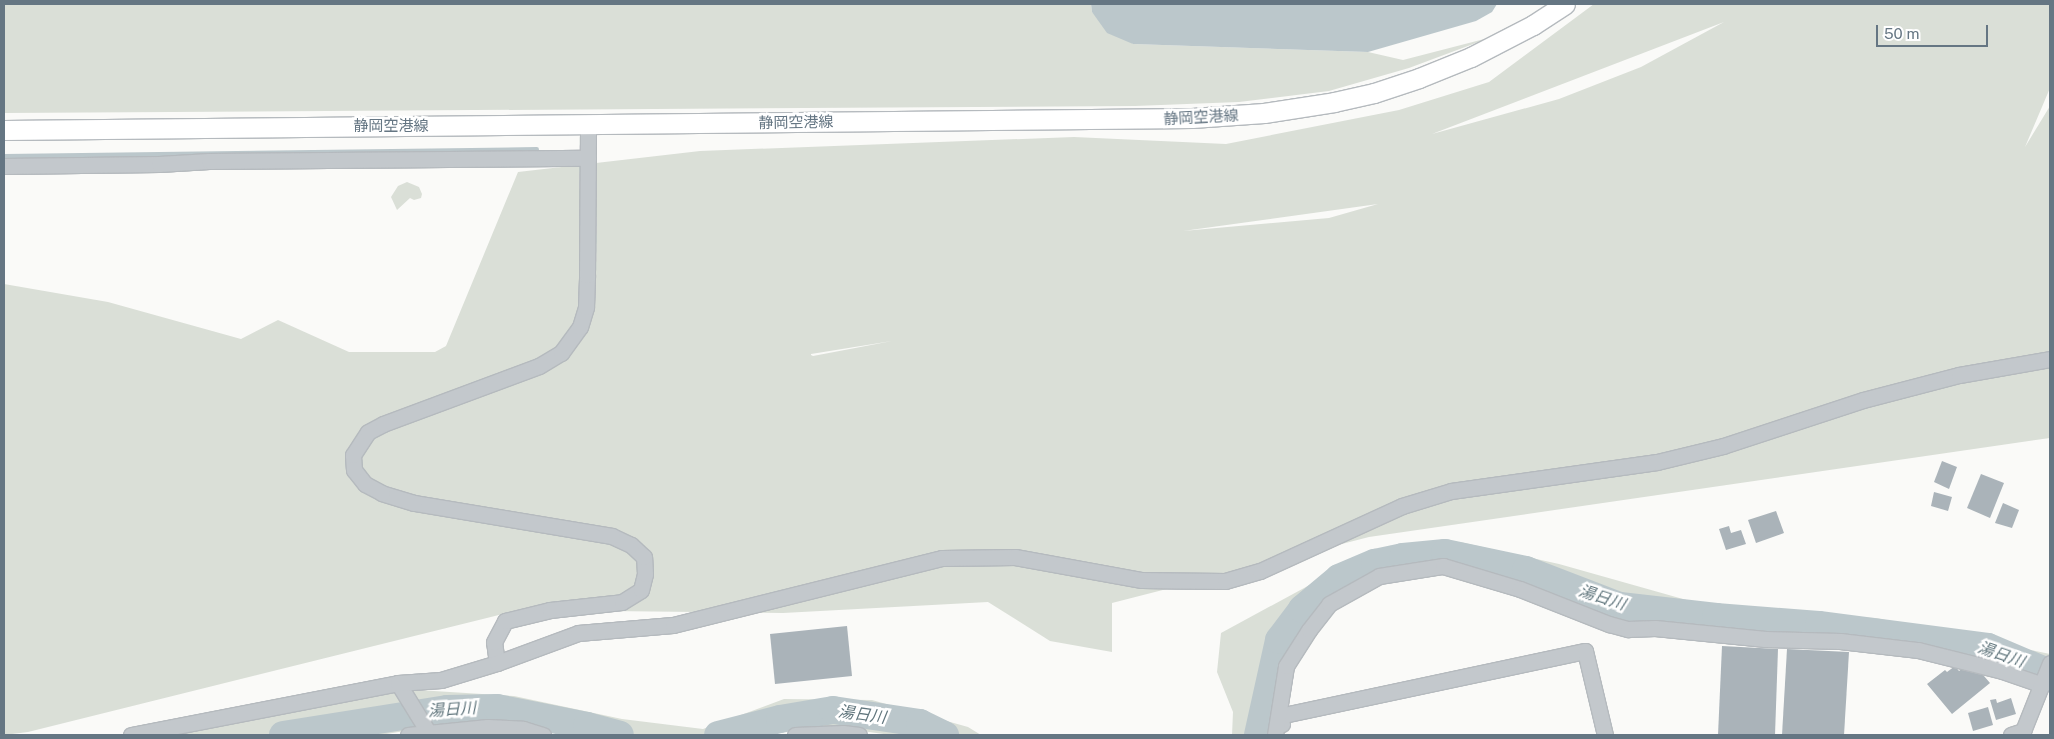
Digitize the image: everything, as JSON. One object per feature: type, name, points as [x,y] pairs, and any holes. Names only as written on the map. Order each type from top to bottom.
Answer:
[{"type":"main road","name":"静岡空港線","points":[[4,130],[1192,118],[1264,113],[1334,102],[1374,93],[1419,78],[1472,57],[1533,25],[1565,4]]},
{"type":"street","points":[[498,663],[494,642],[505,621],[550,610],[622,602],[641,590],[645,574],[644,557],[631,545],[612,536],[414,503],[382,493],[366,484],[354,470],[353,454],[368,432],[383,424],[538,366],[561,353],[580,327],[586,307],[588,124]]},
{"type":"street","points":[[4,166],[388,159],[588,158]]},
{"type":"street","points":[[131,735],[398,683],[442,680],[498,663],[578,633],[673,625],[942,558],[1015,557],[1142,580],[1225,581],[1260,571],[1402,506],[1451,491],[1657,462],[1723,446],[1863,400],[1939,380],[2050,359]]},
{"type":"street","points":[[1274,735],[1279,716],[1286,666],[1309,630],[1329,604],[1379,576],[1443,566],[1520,589],[1628,630],[1655,628],[1765,639],[1840,641],[1918,650],[2002,671],[2043,685]]},
{"type":"street","points":[[1279,716],[1585,651],[1605,735]]},
{"type":"street","points":[[2011,735],[2023,731],[2043,685],[2050,663]]},
{"type":"street","points":[[398,683],[429,734]]},
{"type":"street","points":[[1279,716],[1285,735]]},
{"type":"street","points":[[408,735],[488,728],[523,729],[543,735]]},
{"type":"street","points":[[795,735],[843,733],[859,735]]},
{"type":"shaded area","points":[[4,4],[1091,4],[1092,12],[1133,44],[1368,52],[1403,60],[1492,37],[1409,68],[1329,91],[1239,102],[1135,106],[4,113]]},
{"type":"shaded area","points":[[1091,4],[1497,4],[1492,12],[1476,21],[1368,52],[1133,44],[1107,33],[1092,12]]},
{"type":"shaded area","points":[[1594,4],[2050,4],[2050,88],[2025,147],[2050,106],[2050,438],[1369,537],[1112,603],[1112,652],[1050,641],[988,602],[783,613],[519,610],[28,732],[4,735],[4,284],[108,302],[241,339],[278,320],[349,352],[435,352],[446,346],[518,172],[700,151],[1074,137],[1226,144],[1399,110],[1489,82]],"holes":[[[1724,22],[1641,67],[1559,99],[1432,134]],[[1378,204],[1329,218],[1183,231]],[[892,341],[813,356],[811,354]]]},
{"type":"shaded area","points":[[407,182],[419,187],[422,194],[421,198],[414,200],[410,198],[397,210],[391,197],[398,186]]},
{"type":"shaded area","points":[[1460,542],[1559,564],[1729,612],[1876,618],[2050,654],[2050,689],[2039,684],[1852,643],[1623,619],[1443,562],[1378,572],[1318,606],[1272,708],[1265,735],[1232,735],[1233,712],[1217,672],[1221,633],[1363,556]]},
{"type":"shaded area","points":[[402,689],[514,696],[622,719],[703,729],[784,699],[872,700],[968,727],[981,735],[891,735],[803,723],[762,735],[566,735],[529,725],[448,724],[380,735],[171,735]]},
{"type":"building","points":[[1942,461],[1957,467],[1949,489],[1934,482]]},
{"type":"building","points":[[1981,474],[2004,483],[1990,518],[1967,508]]},
{"type":"building","points":[[1934,492],[1952,497],[1948,511],[1931,506]]},
{"type":"building","points":[[2003,503],[2019,510],[2012,528],[1995,523]]},
{"type":"building","points":[[1776,511],[1784,533],[1756,543],[1748,520]]},
{"type":"building","points":[[1729,526],[1731,533],[1741,530],[1746,544],[1726,550],[1719,529]]},
{"type":"building","points":[[847,626],[852,676],[775,684],[770,634]]},
{"type":"building","points":[[1722,646],[1778,649],[1775,735],[1718,735]]},
{"type":"building","points":[[1787,649],[1849,652],[1844,735],[1782,735]]},
{"type":"building","points":[[1967,665],[1973,673],[1978,669],[1990,683],[1952,714],[1927,684],[1945,670],[1947,672],[1955,666],[1959,671]]},
{"type":"building","points":[[2011,698],[2016,714],[1996,720],[1990,700],[1996,699],[1997,703]]},
{"type":"building","points":[[1988,707],[1993,725],[1973,731],[1968,713]]},
{"type":"waterway","points":[[4,156],[536,149]]},
{"type":"waterway","name":"湯日川","points":[[1258,735],[1279,640],[1302,609],[1339,578],[1375,563],[1403,557],[1445,553],[1526,570],[1620,606],[1716,617],[1819,625],[1988,647],[2050,673]]},
{"type":"waterway","name":"湯日川","points":[[283,735],[447,709],[497,708],[587,726],[620,735]]},
{"type":"waterway","name":"湯日川","points":[[718,735],[780,719],[833,710],[920,723],[945,735]]}]
